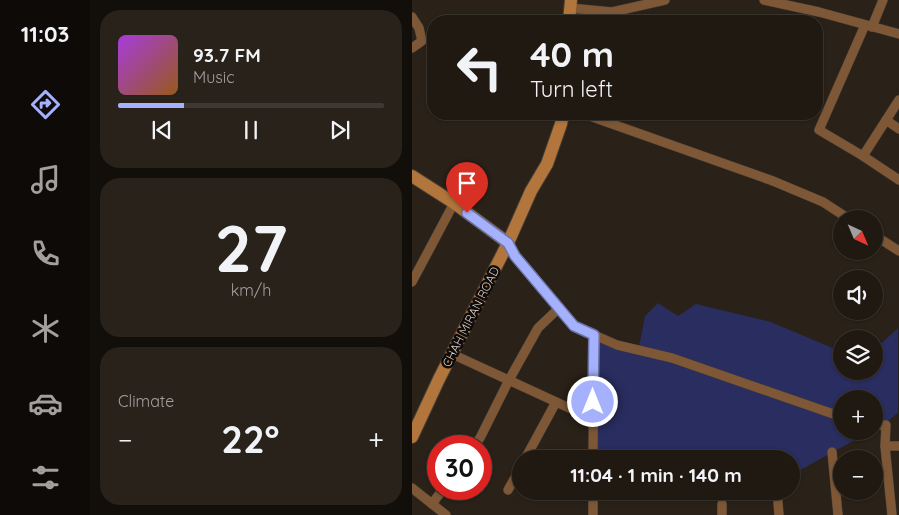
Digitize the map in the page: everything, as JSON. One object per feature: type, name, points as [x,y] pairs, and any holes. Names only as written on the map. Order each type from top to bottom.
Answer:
[{"type":"main road","name":"CHAH MIRAN ROAD","points":[[412,437],[508,243],[531,191],[547,164],[562,120]]},
{"type":"main road","points":[[412,176],[454,203],[508,243]]},
{"type":"street","points":[[570,4],[612,12],[665,0]]},
{"type":"street","points":[[764,0],[791,3],[898,34]]},
{"type":"street","points":[[883,0],[868,26],[819,130],[863,156],[898,180]]},
{"type":"street","points":[[412,18],[419,28],[422,41],[412,48]]},
{"type":"street","points":[[863,156],[898,100]]},
{"type":"street","points":[[601,120],[773,181],[823,202],[835,210]]},
{"type":"street","points":[[886,120],[898,129]]},
{"type":"street","points":[[412,282],[415,270],[454,203]]},
{"type":"street","points":[[883,241],[898,251]]},
{"type":"street","points":[[508,243],[515,256],[574,326],[617,345],[672,358],[833,414]]},
{"type":"street","points":[[482,435],[538,328],[559,308]]},
{"type":"street","points":[[593,450],[594,335]]},
{"type":"street","points":[[452,354],[593,419]]},
{"type":"street","points":[[530,450],[556,402]]},
{"type":"street","points":[[883,425],[886,425],[885,446],[892,515]]},
{"type":"street","points":[[885,446],[898,446]]},
{"type":"street","points":[[832,452],[838,515]]},
{"type":"street","points":[[508,490],[512,483]]},
{"type":"street","points":[[412,488],[446,515]]},
{"type":"street","points":[[432,504],[435,500]]},
{"type":"street","points":[[593,500],[593,515]]},
{"type":"street","points":[[778,500],[779,515]]},
{"type":"street","points":[[722,504],[722,515]]},
{"type":"shaded area","points":[[658,303],[678,316],[696,304],[771,322],[833,348],[833,380],[883,380],[883,342],[898,328],[898,413],[883,425],[883,390],[833,390],[833,440],[855,440],[837,450],[833,450],[833,452],[800,470],[800,450],[593,450],[594,335],[639,347],[645,316]]},
{"type":"route","points":[[467,213],[508,243],[515,256],[574,326],[594,335],[593,402]]}]
